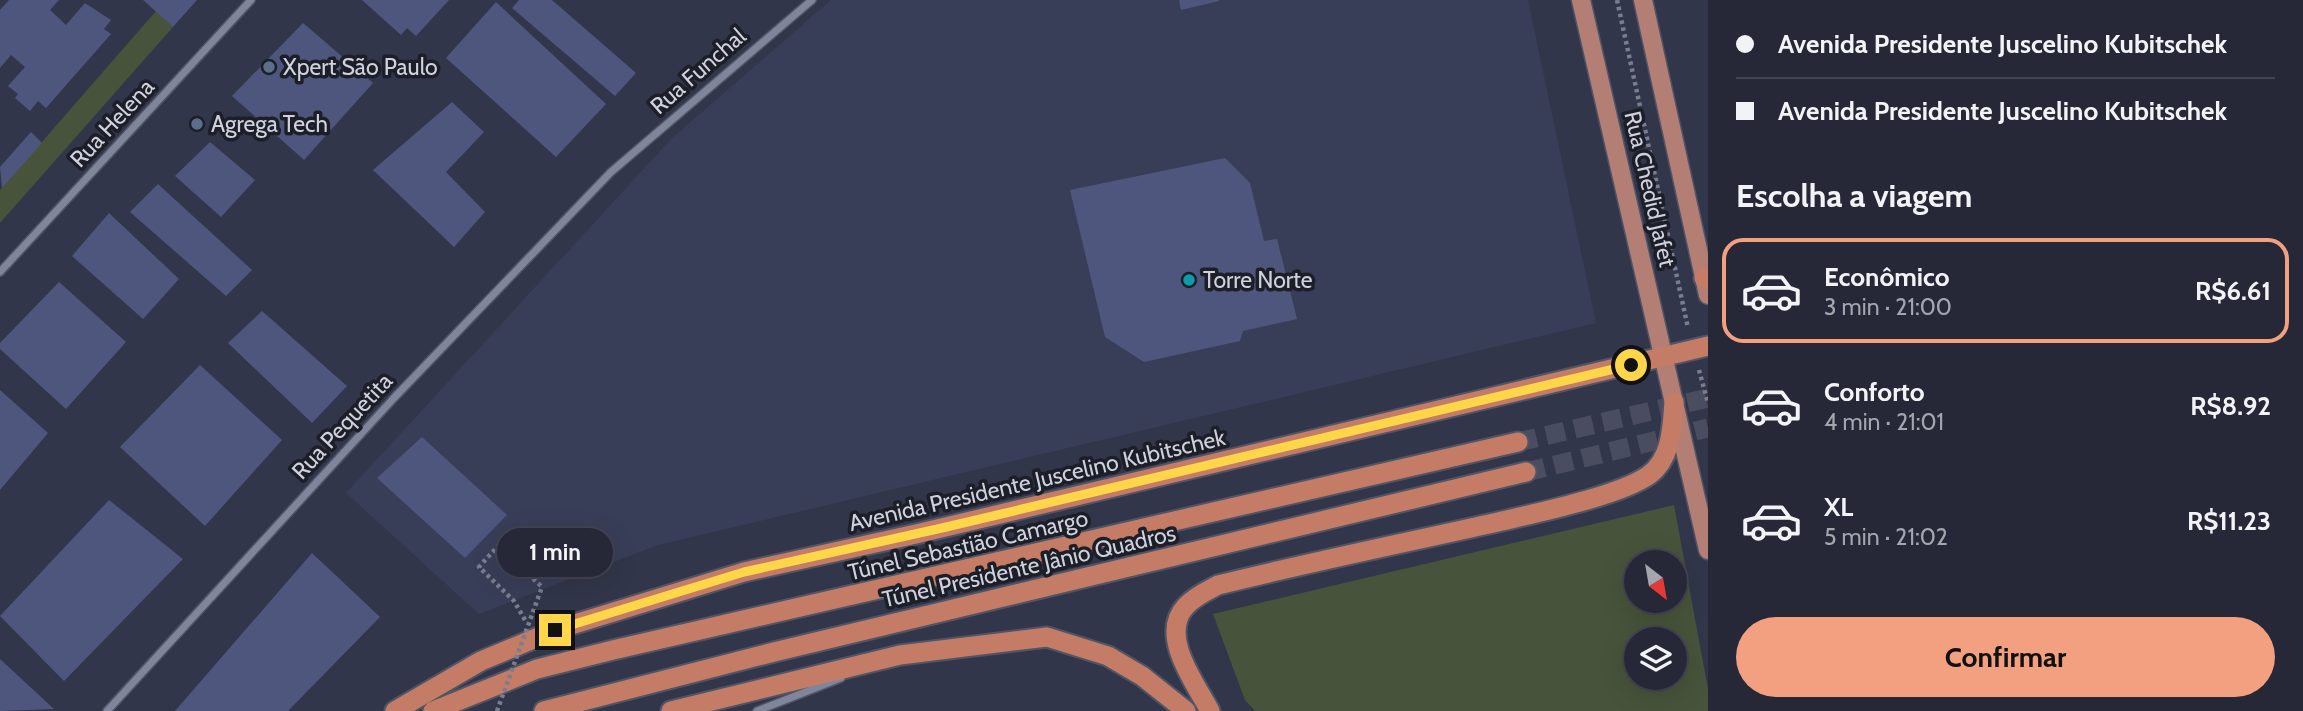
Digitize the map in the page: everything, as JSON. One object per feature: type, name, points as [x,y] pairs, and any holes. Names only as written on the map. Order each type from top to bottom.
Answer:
[{"type":"highway","name":"Avenida Presidente Juscelino Kubitschek","points":[[395,711],[481,661],[555,630],[744,572],[916,534],[1700,348]]},
{"type":"highway","points":[[1210,711],[1189,672],[1176,637],[1178,619],[1185,607],[1197,597],[1218,585],[1549,510],[1621,488],[1658,467],[1672,434],[1673,395]]},
{"type":"highway","name":"Túnel Sebastião Camargo","points":[[433,711],[537,669],[613,650],[1518,442]]},
{"type":"highway","name":"Túnel Presidente Jânio Quadros","points":[[544,711],[774,652],[1526,472]]},
{"type":"highway","points":[[671,711],[900,655],[1047,637],[1108,656],[1142,676],[1186,711]]},
{"type":"main road","name":"Rua Chedid Jafet","points":[[1581,0],[1708,551]]},
{"type":"main road","name":"Rua Chedid Jafet","points":[[1643,0],[1707,284]]},
{"type":"street","name":"Rua Helena","points":[[0,272],[251,0]]},
{"type":"street","name":"Rua Funchal","points":[[611,172],[812,0]]},
{"type":"street","name":"Rua Pequetita","points":[[107,711],[383,410],[611,172]]},
{"type":"street","points":[[757,711],[900,655]]},
{"type":"path","points":[[1617,0],[1700,348],[1708,403]]},
{"type":"path","points":[[497,711],[542,587],[498,546],[478,567],[514,601]]},
{"type":"shaded area","points":[[831,0],[1528,0],[1596,323],[658,545],[479,614],[346,493],[672,138]]},
{"type":"green space","points":[[156,11],[173,27],[0,223],[0,190]]},
{"type":"green space","points":[[1674,505],[1682,550],[1624,550],[1624,613],[1687,613],[1687,575],[1708,689],[1708,711],[1255,711],[1245,700],[1213,614]]},
{"type":"building","points":[[9,0],[59,0],[50,10],[66,25],[85,3],[111,20],[104,29],[111,34],[46,108],[38,101],[30,111],[15,98],[18,94],[8,86],[25,67],[11,55],[0,68],[0,10]]},
{"type":"building","points":[[143,0],[197,0],[173,27]]},
{"type":"building","points":[[362,0],[449,0],[416,36],[407,28],[401,35]]},
{"type":"building","points":[[519,0],[552,0],[636,73],[615,96],[512,8]]},
{"type":"building","points":[[1179,0],[1219,0],[1219,1],[1181,10]]},
{"type":"building","points":[[496,2],[606,104],[556,157],[446,58]]},
{"type":"building","points":[[303,23],[373,83],[304,160],[232,96]]},
{"type":"building","points":[[452,102],[484,132],[446,172],[485,212],[454,247],[373,170]]},
{"type":"building","points":[[31,132],[42,143],[2,188],[0,167]]},
{"type":"building","points":[[210,142],[255,180],[221,217],[175,176]]},
{"type":"building","name":"Torre Norte","points":[[1225,158],[1250,183],[1264,241],[1277,239],[1297,319],[1243,331],[1240,341],[1144,362],[1105,337],[1070,190]]},
{"type":"building","points":[[158,184],[252,270],[226,296],[130,212]]},
{"type":"building","points":[[109,213],[179,279],[143,319],[72,256]]},
{"type":"building","points":[[59,282],[126,342],[66,409],[0,349],[0,343]]},
{"type":"building","points":[[262,311],[347,386],[312,423],[228,343]]},
{"type":"building","points":[[200,365],[282,440],[205,526],[120,447]]},
{"type":"building","points":[[0,390],[48,433],[0,490]]},
{"type":"building","points":[[422,437],[507,515],[465,558],[377,478]]},
{"type":"building","points":[[109,500],[183,559],[64,681],[0,616]]},
{"type":"building","points":[[312,553],[380,617],[288,711],[175,711]]},
{"type":"building","points":[[0,659],[54,709],[0,711]]},
{"type":"tunnel","points":[[1518,442],[1708,398]]},
{"type":"tunnel","points":[[1526,472],[1708,428]]},
{"type":"place","name":"Xpert São Paulo","points":[[269,67]]},
{"type":"place","name":"Agrega Tech","points":[[197,124]]},
{"type":"place","name":"Torre Norte","points":[[1189,280]]},
{"type":"route","points":[[555,630],[744,572],[942,528],[1631,365]]}]
